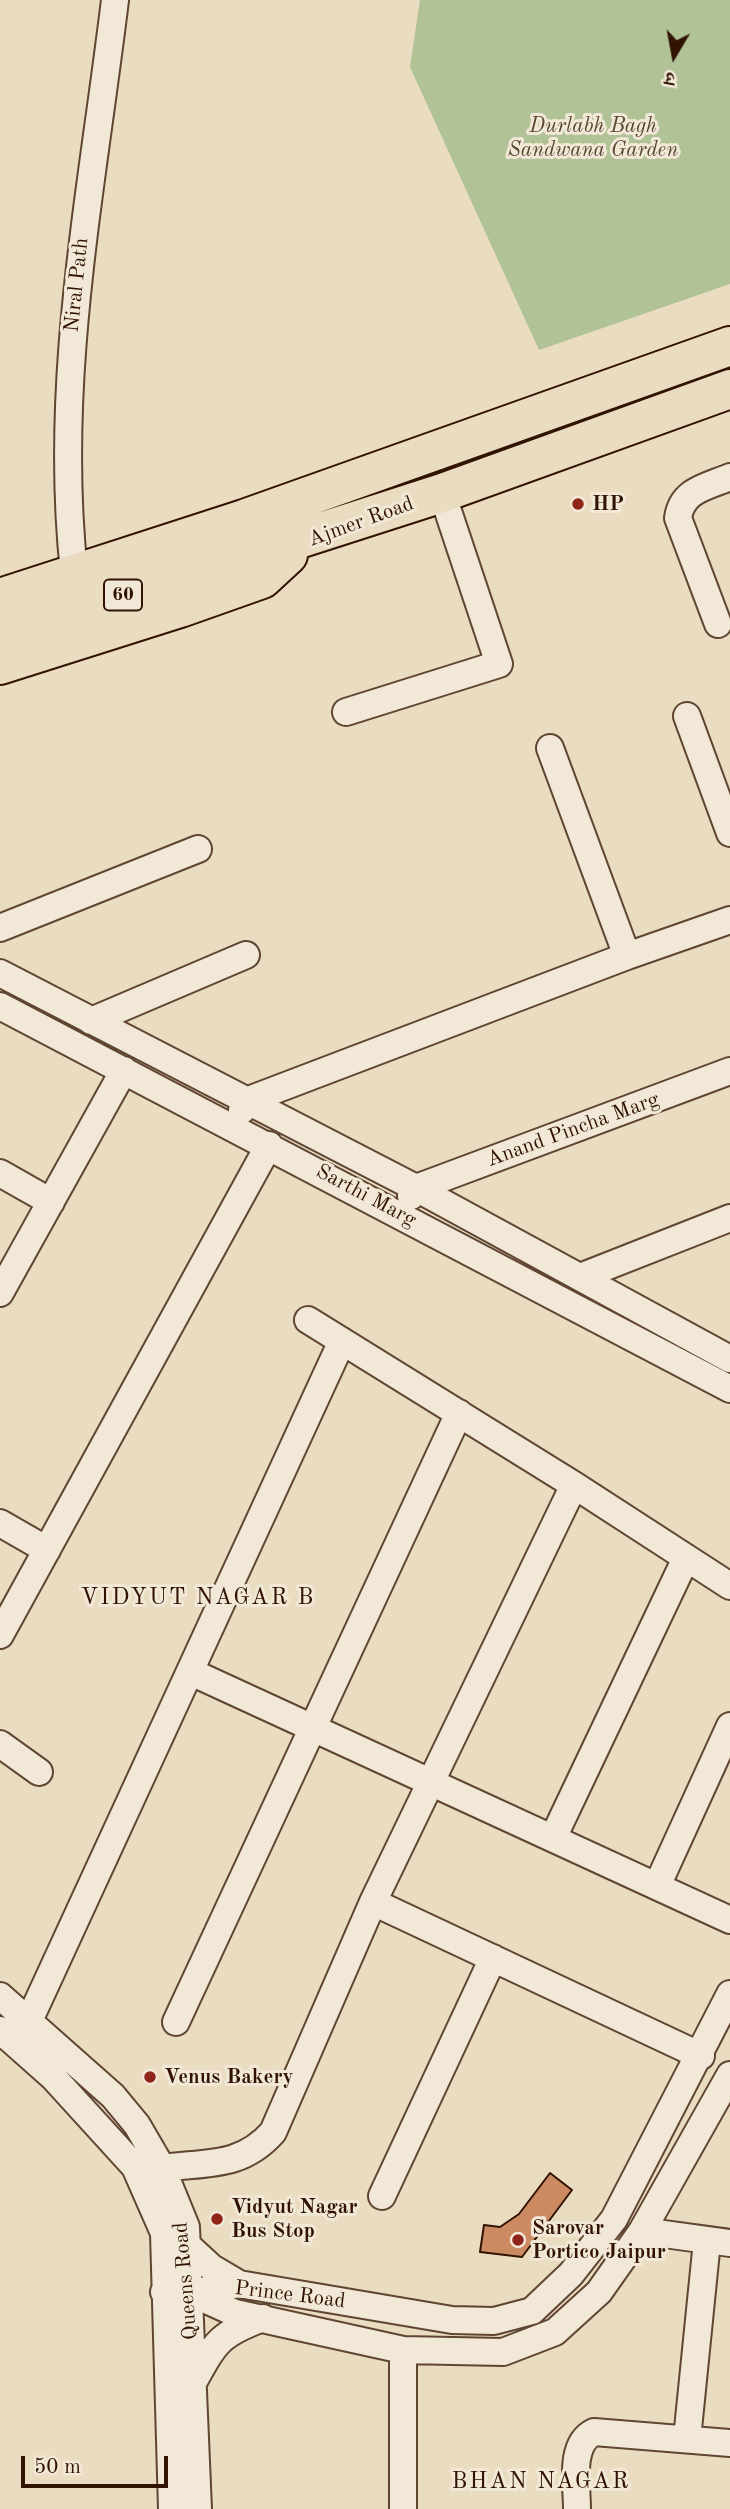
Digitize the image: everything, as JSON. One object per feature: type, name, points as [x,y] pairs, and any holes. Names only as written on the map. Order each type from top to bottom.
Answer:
[{"type":"highway","name":"Ajmer Road","points":[[0,598],[296,501],[730,346]]},
{"type":"highway","name":"Ajmer Road","points":[[0,665],[262,579],[308,537],[444,500],[730,389]]},
{"type":"highway","name":"60","points":[[0,635],[308,537]]},
{"type":"street","name":"Niral Path","points":[[74,572],[67,466],[71,338],[115,0]]},
{"type":"street","points":[[346,712],[499,664],[444,500],[730,405]]},
{"type":"street","points":[[718,624],[678,518],[680,505],[688,494],[730,477]]},
{"type":"street","points":[[687,716],[730,833]]},
{"type":"street","points":[[550,748],[627,956]]},
{"type":"street","points":[[0,928],[198,849]]},
{"type":"street","points":[[234,1128],[246,1101],[627,956],[730,920]]},
{"type":"street","points":[[91,1021],[246,955]]},
{"type":"street","points":[[0,973],[416,1188],[730,1359]]},
{"type":"street","name":"Sarthi Marg","points":[[0,1006],[401,1214],[730,1389]]},
{"type":"street","points":[[0,1293],[124,1070]]},
{"type":"street","name":"Anand Pincha Marg","points":[[416,1188],[730,1072]]},
{"type":"street","points":[[0,1635],[269,1145]]},
{"type":"street","points":[[0,1173],[51,1202]]},
{"type":"street","points":[[401,1214],[416,1188]]},
{"type":"street","points":[[591,1283],[730,1219]]},
{"type":"street","points":[[589,1314],[591,1283]]},
{"type":"street","points":[[308,1320],[574,1485],[730,1586]]},
{"type":"street","points":[[28,2023],[342,1341]]},
{"type":"street","points":[[176,2022],[459,1413]]},
{"type":"street","points":[[162,2168],[236,2159],[256,2151],[273,2132],[373,1902],[574,1485]]},
{"type":"street","points":[[0,1523],[47,1550]]},
{"type":"street","points":[[553,1838],[686,1558]]},
{"type":"street","points":[[191,1672],[730,1920]]},
{"type":"street","points":[[657,1886],[730,1726]]},
{"type":"street","points":[[0,1744],[39,1772]]},
{"type":"street","points":[[373,1902],[701,2056]]},
{"type":"street","points":[[382,2196],[493,1958]]},
{"type":"street","name":"Prince Road","points":[[191,2293],[239,2284],[452,2320],[494,2321],[533,2311],[571,2274],[614,2219],[701,2056],[730,1994]]},
{"type":"street","name":"Queens Road","points":[[0,1996],[113,2096],[137,2124],[162,2168],[186,2227],[191,2293],[198,2509]]},
{"type":"street","name":"Queens Road","points":[[0,2030],[53,2077],[135,2167],[163,2232],[172,2509]]},
{"type":"street","name":"Prince Road","points":[[191,2293],[235,2313],[403,2350],[503,2353],[555,2332],[599,2292],[642,2231],[728,2082]]},
{"type":"street","points":[[642,2231],[719,2242],[687,2439]]},
{"type":"street","points":[[187,2245],[212,2268],[239,2284]]},
{"type":"street","points":[[164,2292],[191,2293]]},
{"type":"street","points":[[194,2381],[214,2344],[235,2329],[265,2318]]},
{"type":"street","points":[[403,2350],[403,2509]]},
{"type":"street","points":[[577,2509],[578,2448],[583,2437],[593,2432],[730,2443]]},
{"type":"green space","name":"Durlabh Bagh Sandwana Garden","points":[[420,0],[730,0],[730,284],[539,350],[410,67]]},
{"type":"building","points":[[550,2173],[572,2190],[522,2257],[480,2252],[484,2225],[500,2227],[519,2214]]},
{"type":"place","name":"HP","points":[[578,504]]},
{"type":"place","name":"Venus Bakery","points":[[150,2077]]},
{"type":"place","name":"Vidyut Nagar Bus Stop","points":[[217,2219]]},
{"type":"place","name":"Sarovar Portico Jaipur","points":[[518,2240]]},
{"type":"district","name":"VIDYUT NAGAR B","points":[[198,1598]]},
{"type":"district","name":"BHAN NAGAR","points":[[541,2482]]}]
